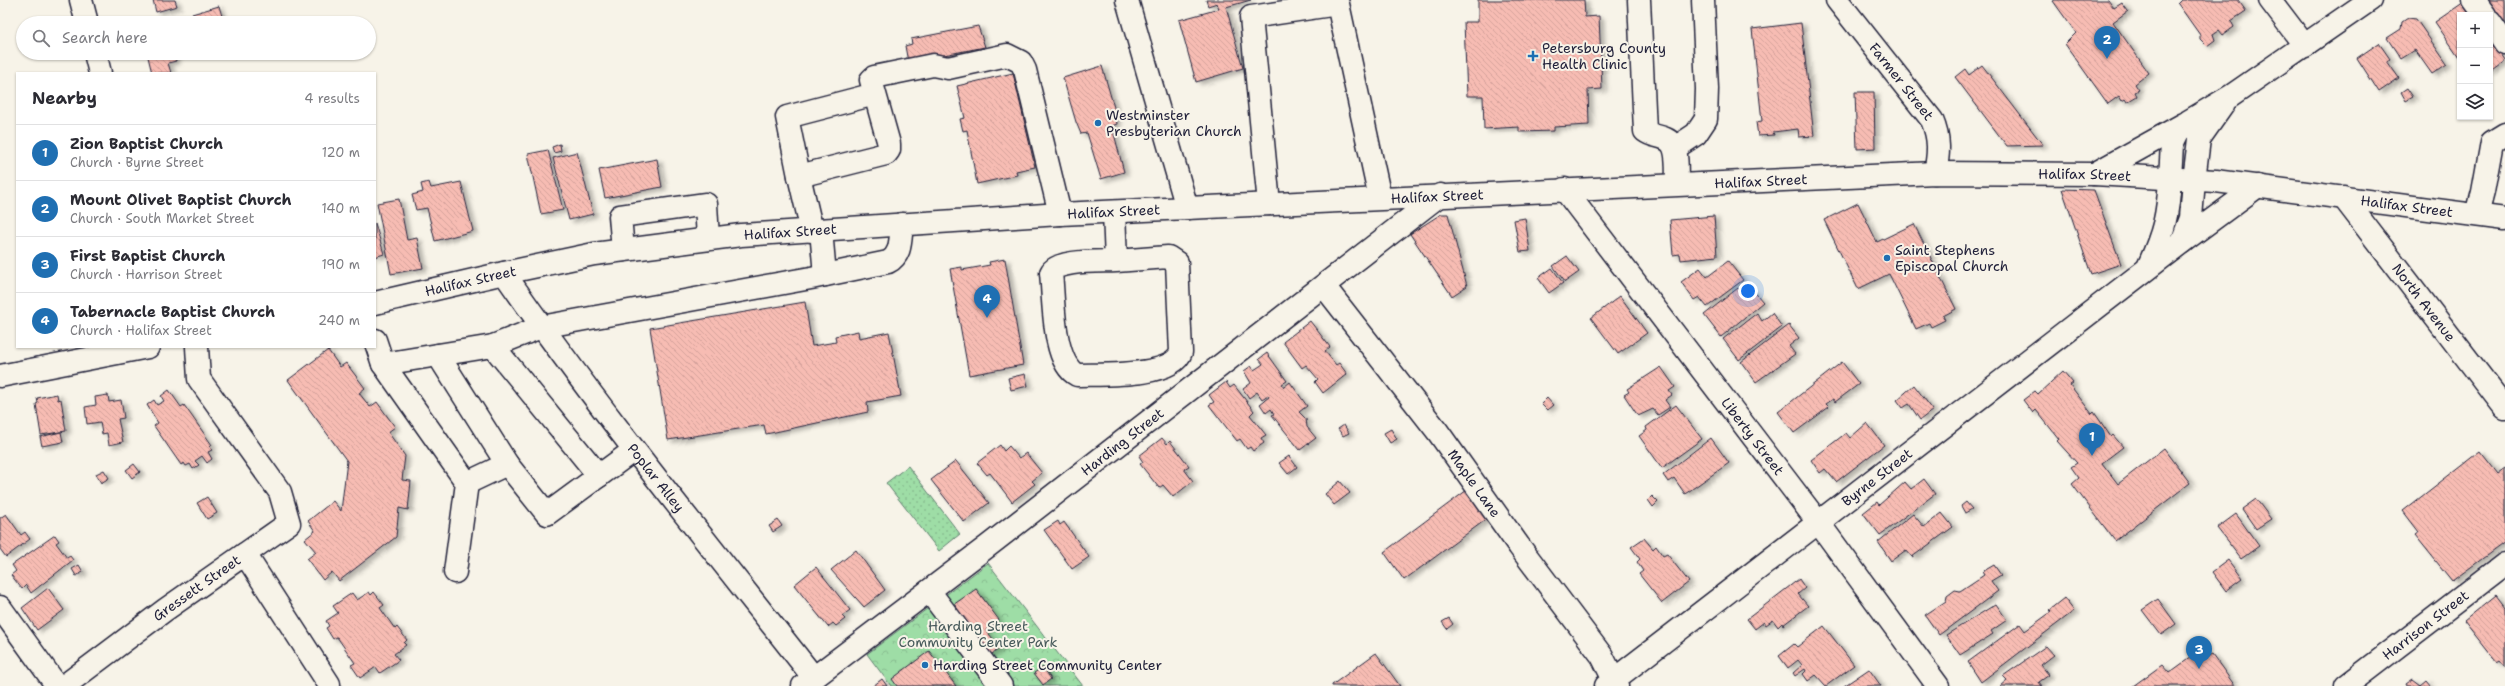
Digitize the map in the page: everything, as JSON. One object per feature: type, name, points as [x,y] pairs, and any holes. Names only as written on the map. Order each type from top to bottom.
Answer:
[{"type":"street","points":[[81,0],[85,16]]},
{"type":"street","points":[[1127,0],[1188,208]]},
{"type":"street","points":[[1639,0],[1645,131],[1652,137],[1661,137],[1670,140],[1675,148],[1677,183]]},
{"type":"street","points":[[1675,148],[1696,134],[1706,120],[1707,89],[1703,0]]},
{"type":"street","name":"Farmer Street","points":[[1837,0],[1932,120],[1938,135],[1939,152],[1935,173]]},
{"type":"street","points":[[2270,0],[2305,46]]},
{"type":"street","points":[[2094,174],[2189,121],[2230,96],[2370,0]]},
{"type":"street","points":[[2474,0],[2483,12]]},
{"type":"street","points":[[1269,204],[1251,17],[1338,4],[1380,198]]},
{"type":"street","points":[[2493,26],[2505,44]]},
{"type":"street","points":[[799,176],[886,154],[889,150],[889,144],[871,80],[874,77],[933,65],[948,68],[1007,55],[1021,62],[1025,70],[1060,214]]},
{"type":"street","points":[[97,60],[100,72]]},
{"type":"street","points":[[825,275],[816,230],[799,176],[787,117],[875,94]]},
{"type":"street","points":[[2182,242],[2190,218],[2200,139],[2230,96]]},
{"type":"street","name":"Byrne Street","points":[[2147,269],[2165,228],[2172,144],[2178,132],[2189,121]]},
{"type":"street","points":[[2476,215],[2483,192],[2492,142],[2505,134]]},
{"type":"street","name":"Halifax Street","points":[[376,303],[504,273],[623,250],[708,239],[816,230],[1060,214],[1677,183],[1935,173],[2094,174],[2170,178],[2258,186],[2505,219]]},
{"type":"street","name":"Byrne Street","points":[[1613,684],[1818,522],[2182,242],[2258,186]]},
{"type":"street","name":"Liberty Street","points":[[1564,189],[1818,522],[1938,686]]},
{"type":"street","name":"Harding Street","points":[[808,682],[1196,385],[1440,195]]},
{"type":"street","name":"North Avenue","points":[[2343,197],[2505,408]]},
{"type":"street","points":[[623,250],[620,216],[706,204],[708,239]]},
{"type":"street","points":[[1114,212],[1116,261]]},
{"type":"street","points":[[383,364],[493,346],[541,327],[888,262],[895,259],[899,252],[902,224]]},
{"type":"street","points":[[1168,257],[1177,263],[1181,352],[1176,359],[1158,370],[1077,375],[1065,363],[1060,352],[1051,273],[1053,268],[1062,264],[1116,261],[1168,257]]},
{"type":"street","name":"Poplar Alley","points":[[504,273],[541,327],[808,682]]},
{"type":"street","name":"Maple Lane","points":[[1324,286],[1438,432],[1519,546],[1602,656],[1613,684]]},
{"type":"street","points":[[376,343],[383,364],[467,483],[455,572]]},
{"type":"street","points":[[493,346],[599,476]]},
{"type":"street","points":[[0,376],[143,348]]},
{"type":"street","points":[[197,348],[199,379],[280,492],[289,523],[245,554]]},
{"type":"street","points":[[438,355],[507,464],[547,514],[634,450]]},
{"type":"street","points":[[1176,359],[1196,385]]},
{"type":"street","points":[[467,483],[507,464]]},
{"type":"street","name":"Gressett Street","points":[[64,686],[165,610],[245,554],[329,684]]},
{"type":"street","name":"Harrison Street","points":[[2346,686],[2502,572]]},
{"type":"street","points":[[928,591],[1001,686]]},
{"type":"street","points":[[0,607],[58,686]]},
{"type":"green space","points":[[908,466],[960,534],[939,551],[886,483]]},
{"type":"green space","name":"Harding Street Community Center Park","points":[[988,563],[1083,686],[891,686],[867,654]]},
{"type":"building","points":[[153,0],[175,0],[177,6],[156,12]]},
{"type":"building","points":[[1206,0],[1251,0],[1226,7],[1243,68],[1196,82],[1179,20],[1219,9],[1217,3],[1208,6]]},
{"type":"building","name":"Petersburg County Health Clinic","points":[[1478,0],[1584,0],[1585,17],[1599,16],[1602,89],[1588,90],[1589,125],[1554,127],[1554,131],[1519,132],[1519,127],[1484,129],[1483,96],[1467,96],[1464,22],[1478,22]]},
{"type":"building","points":[[2108,0],[2114,8],[2122,3],[2128,11],[2113,22],[2149,73],[2135,84],[2139,90],[2135,92],[2137,96],[2127,102],[2125,99],[2122,101],[2119,96],[2108,104],[2065,44],[2076,33],[2053,1]]},
{"type":"building","points":[[2182,0],[2238,0],[2246,11],[2231,21],[2234,27],[2223,35],[2219,30],[2213,34],[2215,40],[2207,46],[2200,39],[2200,35],[2178,4]]},
{"type":"building","points":[[2467,0],[2476,12],[2457,12],[2457,54],[2435,22]]},
{"type":"building","points":[[2481,0],[2505,0],[2505,34],[2493,17],[2493,12],[2489,12]]},
{"type":"building","points":[[219,6],[222,16],[193,16],[192,14]]},
{"type":"building","points":[[2408,18],[2416,19],[2447,64],[2432,74],[2415,50],[2401,59],[2387,38],[2401,29],[2402,22]]},
{"type":"building","points":[[1801,23],[1814,136],[1799,137],[1798,129],[1773,132],[1774,135],[1758,136],[1756,122],[1762,121],[1752,29]]},
{"type":"building","points":[[978,26],[985,47],[908,62],[905,46],[912,44],[911,39]]},
{"type":"building","points":[[2379,43],[2390,59],[2387,61],[2399,78],[2379,92],[2357,58]]},
{"type":"building","points":[[2493,43],[2505,61],[2493,70]]},
{"type":"building","points":[[149,60],[176,60],[168,63],[171,72],[152,72]]},
{"type":"building","points":[[1982,65],[2043,145],[2007,146],[1955,77],[1965,69],[1969,75]]},
{"type":"building","name":"Westminster Presbyterian Church","points":[[1102,66],[1115,111],[1117,124],[1112,126],[1124,172],[1101,179],[1087,133],[1081,134],[1076,122],[1063,78]]},
{"type":"building","points":[[1013,73],[1035,167],[1016,171],[1017,175],[977,184],[967,130],[963,131],[960,119],[965,118],[957,86]]},
{"type":"building","points":[[2407,88],[2413,97],[2406,101],[2401,92]]},
{"type":"building","points":[[1855,92],[1874,92],[1875,148],[1857,149]]},
{"type":"building","points":[[560,144],[561,151],[554,153],[552,147]]},
{"type":"building","points":[[548,150],[563,210],[541,214],[528,154]]},
{"type":"building","points":[[577,152],[593,214],[569,220],[553,158]]},
{"type":"building","points":[[657,159],[662,187],[605,198],[599,170]]},
{"type":"building","points":[[429,182],[431,188],[461,182],[473,231],[435,241],[427,208],[416,210],[412,195],[423,192],[421,184]]},
{"type":"building","points":[[2062,189],[2094,190],[2121,264],[2091,274]]},
{"type":"building","points":[[399,199],[407,240],[417,238],[423,268],[391,274],[377,203]]},
{"type":"building","name":"Saint Stephens Episcopal Church","points":[[1858,203],[1877,242],[1914,224],[1956,309],[1943,316],[1945,320],[1931,327],[1929,323],[1916,329],[1889,274],[1858,289],[1824,220]]},
{"type":"building","points":[[1441,214],[1448,214],[1467,286],[1452,296],[1410,234]]},
{"type":"building","points":[[1714,216],[1717,256],[1681,260],[1680,254],[1673,255],[1670,220]]},
{"type":"building","points":[[1525,218],[1530,251],[1520,252],[1514,220]]},
{"type":"building","points":[[376,226],[384,254],[376,257]]},
{"type":"building","points":[[1567,256],[1579,272],[1565,282],[1553,266]]},
{"type":"building","points":[[1005,259],[1023,365],[969,375],[950,269],[962,267],[962,270],[990,265],[989,262]]},
{"type":"building","points":[[1728,261],[1743,280],[1707,307],[1699,297],[1694,300],[1681,282],[1700,268],[1707,277]]},
{"type":"building","points":[[1552,268],[1563,283],[1549,293],[1538,278]]},
{"type":"building","points":[[1738,288],[1744,295],[1752,289],[1763,302],[1721,337],[1704,315]]},
{"type":"building","points":[[1620,296],[1647,333],[1618,354],[1591,318]]},
{"type":"building","points":[[805,302],[812,346],[836,342],[835,336],[858,331],[859,338],[889,332],[901,396],[867,402],[868,412],[766,434],[764,425],[668,440],[650,328]]},
{"type":"building","points":[[1757,313],[1762,321],[1772,313],[1782,327],[1739,360],[1723,339]]},
{"type":"building","points":[[1310,321],[1330,347],[1325,351],[1336,365],[1339,363],[1347,374],[1323,393],[1315,382],[1318,379],[1306,365],[1302,368],[1283,342]]},
{"type":"building","points":[[1789,325],[1799,338],[1789,346],[1795,354],[1756,382],[1741,362]]},
{"type":"building","points":[[328,350],[340,367],[346,363],[365,388],[359,393],[370,407],[377,402],[395,427],[388,432],[405,456],[402,480],[411,481],[408,510],[399,508],[396,537],[339,581],[332,572],[323,580],[307,559],[316,552],[305,539],[315,531],[308,521],[333,501],[341,511],[347,461],[288,380]]},
{"type":"building","points":[[1267,353],[1287,381],[1282,384],[1284,387],[1290,382],[1307,406],[1299,412],[1306,419],[1307,427],[1316,438],[1300,450],[1272,415],[1274,414],[1271,409],[1266,413],[1260,404],[1269,397],[1268,395],[1262,399],[1257,392],[1249,398],[1243,389],[1251,383],[1244,371],[1251,366],[1254,370],[1263,364],[1259,359]]},
{"type":"building","points":[[1842,362],[1859,384],[1835,402],[1833,399],[1826,404],[1829,407],[1794,433],[1778,412]]},
{"type":"building","points":[[1661,367],[1675,387],[1669,391],[1672,395],[1665,400],[1670,407],[1658,415],[1653,409],[1638,416],[1624,395],[1629,392],[1627,389]]},
{"type":"building","points":[[2063,371],[2073,383],[2070,385],[2092,414],[2094,412],[2111,437],[2113,435],[2123,447],[2102,463],[2118,484],[2164,448],[2190,483],[2115,541],[2072,484],[2079,478],[2071,467],[2077,463],[2057,441],[2059,439],[2036,410],[2033,413],[2023,400],[2035,391],[2038,394]]},
{"type":"building","points":[[1025,374],[1028,386],[1011,390],[1008,378]]},
{"type":"building","points":[[1226,382],[1230,388],[1234,385],[1254,411],[1250,415],[1266,435],[1261,438],[1264,443],[1253,451],[1250,447],[1247,449],[1240,439],[1237,441],[1209,405],[1214,402],[1209,395]]},
{"type":"building","points":[[1914,385],[1933,410],[1920,420],[1909,404],[1903,408],[1897,400]]},
{"type":"building","points":[[169,390],[181,407],[184,405],[212,445],[210,447],[212,450],[208,452],[212,459],[207,463],[202,456],[195,461],[199,465],[193,469],[190,464],[186,466],[184,463],[181,465],[154,426],[158,423],[147,405],[154,400],[157,405],[164,401],[161,396]]},
{"type":"building","points":[[57,394],[58,400],[61,399],[66,431],[41,435],[36,404],[38,403],[37,398]]},
{"type":"building","points":[[108,395],[109,402],[121,400],[124,418],[118,419],[123,442],[109,445],[107,433],[102,434],[100,422],[87,424],[85,407],[96,405],[95,397]]},
{"type":"building","points":[[1547,398],[1553,405],[1547,410],[1541,404]]},
{"type":"building","points":[[1676,405],[1702,439],[1662,468],[1639,436],[1647,430],[1646,427]]},
{"type":"building","points":[[1867,423],[1884,445],[1836,482],[1825,469],[1820,473],[1811,460],[1846,433],[1850,438]]},
{"type":"building","points":[[1344,425],[1349,433],[1343,436],[1338,429]]},
{"type":"building","points":[[1391,429],[1397,439],[1390,443],[1384,433]]},
{"type":"building","points":[[61,432],[63,442],[42,446],[40,437]]},
{"type":"building","points":[[1162,438],[1167,444],[1170,441],[1189,466],[1184,469],[1193,481],[1173,497],[1163,485],[1159,488],[1140,464],[1143,462],[1139,456]]},
{"type":"building","points":[[1711,438],[1729,463],[1685,494],[1674,478],[1668,482],[1663,475]]},
{"type":"building","points":[[1000,445],[1004,451],[1009,446],[1019,458],[1026,453],[1042,473],[1032,481],[1035,484],[1012,502],[990,473],[987,475],[977,463]]},
{"type":"building","points":[[2480,451],[2498,474],[2505,469],[2505,542],[2452,581],[2415,535],[2419,532],[2403,511]]},
{"type":"building","points":[[1289,456],[1297,467],[1288,474],[1279,463]]},
{"type":"building","points":[[956,461],[989,503],[964,522],[931,480]]},
{"type":"building","points":[[134,464],[140,472],[132,478],[126,470]]},
{"type":"building","points":[[104,470],[109,478],[101,483],[96,474]]},
{"type":"building","points":[[1924,479],[1935,494],[1880,535],[1863,513],[1877,502],[1879,505],[1905,482],[1911,489]]},
{"type":"building","points":[[1340,481],[1350,493],[1334,505],[1325,494]]},
{"type":"building","points":[[1467,490],[1488,518],[1404,580],[1384,552]]},
{"type":"building","points":[[1652,496],[1658,502],[1653,507],[1648,500]]},
{"type":"building","points":[[207,497],[217,513],[207,519],[197,503]]},
{"type":"building","points":[[2256,499],[2271,519],[2256,529],[2242,509]]},
{"type":"building","points":[[1966,502],[1972,509],[1965,513],[1961,506]]},
{"type":"building","points":[[1942,513],[1953,527],[1912,557],[1906,550],[1891,561],[1878,542],[1913,514],[1924,527]]},
{"type":"building","points":[[6,514],[21,535],[25,532],[30,539],[6,557],[0,549],[0,518]]},
{"type":"building","points":[[2236,514],[2259,546],[2241,559],[2217,528]]},
{"type":"building","points":[[778,520],[782,526],[773,532],[769,526]]},
{"type":"building","points":[[1058,521],[1060,525],[1064,522],[1089,557],[1072,569],[1044,530]]},
{"type":"building","points":[[55,535],[59,541],[56,543],[67,558],[70,556],[73,560],[31,593],[26,585],[22,589],[11,575],[16,571],[12,565]]},
{"type":"building","points":[[1644,538],[1653,549],[1656,546],[1663,556],[1667,554],[1689,582],[1662,603],[1639,574],[1643,571],[1637,562],[1640,559],[1631,547]]},
{"type":"building","points":[[856,550],[885,590],[864,607],[831,570]]},
{"type":"building","points":[[2228,560],[2242,579],[2226,591],[2212,572]]},
{"type":"building","points":[[79,565],[83,572],[76,576],[72,569]]},
{"type":"building","points":[[1994,565],[2001,575],[1991,581],[1998,591],[1939,635],[1925,615],[1946,601],[1947,596],[1955,590],[1960,591],[1984,575],[1982,572]]},
{"type":"building","points":[[816,567],[850,610],[842,616],[845,619],[836,626],[833,623],[828,627],[794,585]]},
{"type":"building","points":[[1799,579],[1805,588],[1798,594],[1808,606],[1783,625],[1782,623],[1778,627],[1773,620],[1766,625],[1764,622],[1755,629],[1747,619]]},
{"type":"building","points":[[48,588],[64,610],[37,630],[22,608]]},
{"type":"building","points":[[976,589],[999,620],[986,630],[1000,648],[988,657],[950,607]]},
{"type":"building","points":[[369,592],[371,595],[374,592],[384,605],[380,608],[395,629],[397,627],[407,640],[404,643],[406,645],[394,654],[399,660],[380,673],[376,667],[360,678],[351,665],[355,663],[337,637],[333,639],[326,628],[329,626],[326,621],[338,613],[333,606],[352,593],[357,600]]},
{"type":"building","points":[[2496,595],[2505,607],[2505,667],[2500,661],[2497,663],[2464,621]]},
{"type":"building","points":[[2064,598],[2074,611],[1981,682],[1968,662],[2020,624],[2025,631],[2051,612],[2049,610]]},
{"type":"building","points":[[2158,599],[2176,624],[2161,635],[2142,610]]},
{"type":"building","points":[[1996,604],[2007,620],[1991,631],[1993,634],[1960,655],[1946,635]]},
{"type":"building","points":[[1449,618],[1453,624],[1447,629],[1442,622]]},
{"type":"building","points":[[1824,626],[1854,665],[1826,686],[1816,675],[1808,681],[1803,674],[1806,671],[1805,669],[1795,676],[1793,673],[1802,665],[1798,660],[1788,668],[1779,656],[1794,644],[1797,647]]},
{"type":"building","points":[[2046,646],[2054,655],[2041,665],[2049,675],[2039,682],[2042,686],[2000,686],[2007,680],[2003,676]]},
{"type":"building","points":[[2202,649],[2208,656],[2212,654],[2235,686],[2133,686],[2162,665],[2169,673]]},
{"type":"building","name":"Harding Street Community Center","points":[[929,651],[956,686],[897,686],[892,679]]},
{"type":"building","points":[[1376,653],[1400,686],[1332,686],[1332,685]]},
{"type":"building","points":[[1043,667],[1051,679],[1043,685],[1034,673]]},
{"type":"building","points":[[1869,669],[1881,686],[1844,686]]},
{"type":"building","points":[[882,679],[887,686],[873,686]]},
{"type":"building","points":[[2412,679],[2420,685],[2426,680],[2431,686],[2406,686],[2405,684]]},
{"type":"place","name":"Petersburg County Health Clinic","points":[[1533,56]]},
{"type":"place","name":"Mount Olivet Baptist Church","points":[[2107,59]]},
{"type":"place","name":"Westminster Presbyterian Church","points":[[1098,123]]},
{"type":"place","name":"Saint Stephens Episcopal Church","points":[[1887,258]]},
{"type":"place","name":"Tabernacle Baptist Church","points":[[987,318]]},
{"type":"place","name":"Zion Baptist Church","points":[[2092,456]]},
{"type":"place","name":"Harding Street Community Center","points":[[925,665]]},
{"type":"place","name":"First Baptist Church","points":[[2199,669]]}]
